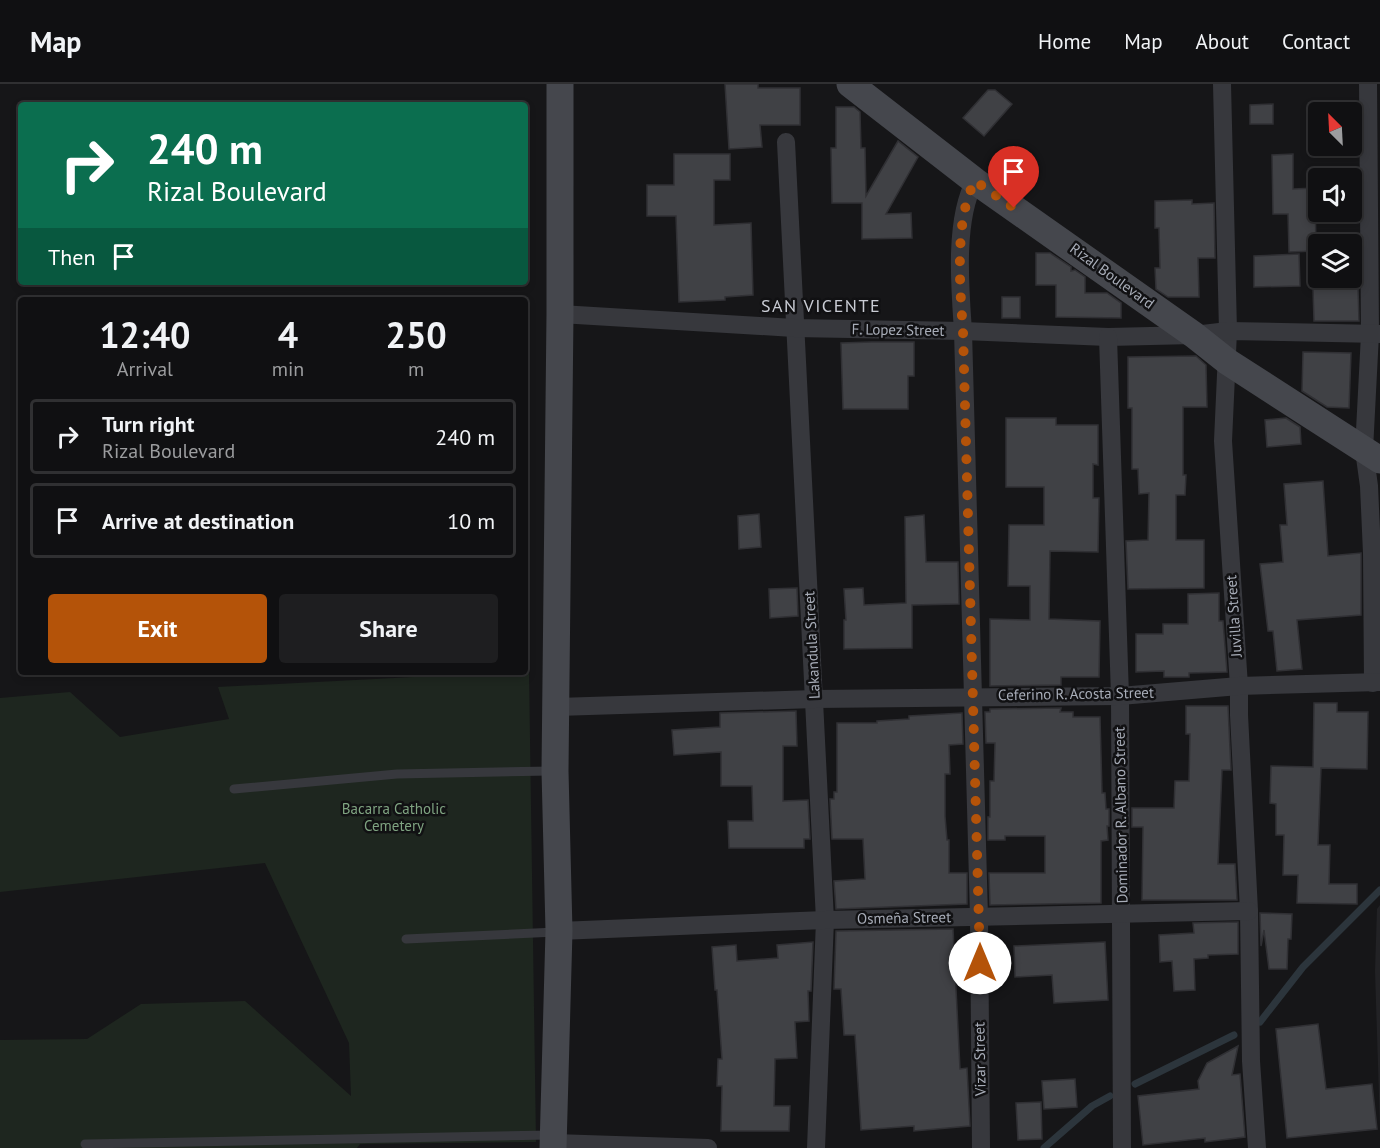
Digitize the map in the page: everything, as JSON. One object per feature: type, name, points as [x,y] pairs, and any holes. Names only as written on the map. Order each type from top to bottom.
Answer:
[{"type":"street","points":[[560,84],[555,771],[559,932],[553,1142],[708,1148]]},
{"type":"street","name":"Rizal Boulevard","points":[[850,84],[975,181],[1228,362],[1372,455]]},
{"type":"street","name":"Juvilla Street","points":[[1222,84],[1228,331],[1224,441],[1239,686],[1249,911],[1251,1061],[1257,1148]]},
{"type":"street","points":[[1368,84],[1375,334],[1369,486],[1376,683]]},
{"type":"street","name":"Lakandula Street","points":[[786,142],[825,920],[816,1148]]},
{"type":"street","name":"Vizar Street","points":[[975,181],[968,193],[961,239],[960,287],[979,917],[981,1148]]},
{"type":"street","name":"F. Lopez Street","points":[[560,314],[794,328],[963,331],[1108,338],[1194,336],[1228,331],[1375,334]]},
{"type":"street","name":"Dominador R. Albano Street","points":[[1108,338],[1120,696],[1122,1148]]},
{"type":"street","name":"Ceferino R. Acosta Street","points":[[556,707],[815,699],[1120,696],[1239,686],[1376,683]]},
{"type":"street","name":"Osmeña Street","points":[[559,932],[825,920],[1249,911]]},
{"type":"lane","points":[[234,789],[397,774],[555,771]]},
{"type":"lane","points":[[406,939],[559,932]]},
{"type":"lane","points":[[85,1144],[553,1142]]},
{"type":"shaded area","points":[[1380,905],[1380,1127],[1375,971],[1377,909]]},
{"type":"green space","name":"Bacarra Catholic Cemetery","points":[[528,671],[536,1142],[360,1144],[357,1148],[0,1148],[0,1040],[87,1039],[141,1004],[245,1001],[351,1096],[349,1043],[265,863],[0,892],[0,698],[70,692],[120,737],[229,719],[218,687],[451,675],[528,675]]},
{"type":"building","points":[[725,84],[758,84],[758,88],[800,88],[800,125],[760,125],[762,147],[729,149]]},
{"type":"building","points":[[988,90],[995,90],[1012,104],[984,136],[963,118]]},
{"type":"building","points":[[1273,104],[1273,124],[1250,124],[1250,105]]},
{"type":"building","points":[[836,107],[854,107],[860,112],[861,148],[865,148],[866,196],[898,141],[918,157],[886,214],[911,213],[912,238],[862,239],[862,203],[832,203],[831,148],[836,148]]},
{"type":"building","points":[[674,154],[730,154],[730,180],[714,180],[714,225],[751,223],[753,295],[725,297],[725,300],[679,302],[676,216],[647,216],[647,185],[674,185]]},
{"type":"building","points":[[1293,154],[1293,189],[1308,188],[1308,222],[1316,222],[1316,234],[1308,234],[1308,251],[1289,252],[1288,214],[1273,214],[1272,155]]},
{"type":"building","points":[[1192,200],[1192,204],[1214,203],[1215,258],[1198,258],[1199,297],[1168,297],[1156,289],[1155,268],[1160,268],[1159,228],[1155,228],[1155,201]]},
{"type":"building","points":[[1036,253],[1050,253],[1071,267],[1071,271],[1075,270],[1085,277],[1085,293],[1107,293],[1121,303],[1121,318],[1056,317],[1056,285],[1036,285]]},
{"type":"building","points":[[1299,254],[1300,286],[1254,287],[1254,256]]},
{"type":"building","points":[[1358,288],[1359,321],[1314,321],[1313,289]]},
{"type":"building","points":[[1002,297],[1020,297],[1020,318],[1002,318]]},
{"type":"building","points":[[914,342],[914,376],[908,376],[908,409],[843,409],[841,343]]},
{"type":"building","points":[[1303,352],[1351,353],[1349,408],[1327,407],[1302,391]]},
{"type":"building","points":[[1196,356],[1206,365],[1207,407],[1183,407],[1185,495],[1176,495],[1176,540],[1204,540],[1204,588],[1128,589],[1126,541],[1148,540],[1149,493],[1139,494],[1138,469],[1132,469],[1132,408],[1128,408],[1128,357]]},
{"type":"building","points":[[1006,418],[1056,418],[1056,425],[1098,425],[1098,465],[1093,464],[1093,498],[1099,498],[1098,552],[1050,551],[1049,619],[1100,621],[1099,677],[1061,677],[1061,685],[990,686],[990,619],[1030,620],[1030,586],[1008,586],[1009,525],[1044,525],[1044,487],[1006,487]]},
{"type":"building","points":[[1286,418],[1300,427],[1301,444],[1267,447],[1265,420]]},
{"type":"building","points":[[1323,481],[1328,556],[1361,553],[1361,615],[1297,620],[1302,669],[1277,671],[1273,631],[1268,631],[1260,564],[1283,562],[1280,525],[1287,525],[1284,484]]},
{"type":"building","points":[[759,514],[761,547],[739,549],[738,516]]},
{"type":"building","points":[[924,515],[926,562],[958,562],[959,604],[912,605],[912,648],[844,649],[844,620],[846,620],[844,589],[863,588],[864,605],[906,603],[905,517]]},
{"type":"building","points":[[797,588],[798,616],[770,618],[769,589]]},
{"type":"building","points":[[1219,593],[1219,621],[1223,621],[1227,672],[1189,673],[1189,677],[1164,677],[1164,671],[1136,672],[1136,634],[1163,634],[1163,624],[1188,624],[1188,594]]},
{"type":"building","points":[[1314,703],[1337,703],[1337,712],[1368,712],[1367,769],[1321,768],[1318,845],[1330,845],[1329,884],[1357,884],[1357,904],[1297,903],[1298,875],[1283,875],[1284,835],[1276,835],[1276,804],[1270,803],[1271,766],[1313,767]]},
{"type":"building","points":[[1186,706],[1228,706],[1231,770],[1222,770],[1218,864],[1235,864],[1237,900],[1142,900],[1143,827],[1132,827],[1132,808],[1174,808],[1175,781],[1189,781],[1190,734],[1186,734]]},
{"type":"building","points":[[1061,708],[1060,712],[1073,712],[1073,717],[1100,717],[1102,793],[1105,793],[1106,809],[1109,809],[1108,840],[1101,841],[1101,903],[990,905],[989,873],[1045,873],[1045,836],[1005,836],[1005,840],[988,840],[990,781],[994,781],[995,743],[986,743],[985,712],[990,712],[990,709]]},
{"type":"building","points":[[796,711],[797,746],[783,746],[783,801],[808,800],[810,839],[804,839],[804,848],[729,848],[728,821],[753,821],[752,786],[721,786],[721,752],[674,755],[672,730],[720,727],[720,713]]},
{"type":"building","points":[[962,713],[963,744],[949,745],[950,774],[945,774],[945,816],[947,840],[949,840],[949,873],[967,873],[967,904],[836,909],[834,881],[865,879],[863,839],[832,839],[830,799],[834,799],[834,792],[837,792],[837,723],[877,723],[877,721],[909,719],[909,716]]},
{"type":"building","points":[[1260,913],[1292,914],[1287,969],[1269,969],[1264,930],[1261,946]]},
{"type":"building","points":[[1238,922],[1238,954],[1208,955],[1208,958],[1194,959],[1195,990],[1174,991],[1172,961],[1160,962],[1159,935],[1194,933],[1193,923]]},
{"type":"building","points":[[953,929],[960,1069],[967,1068],[970,1126],[914,1131],[914,1126],[861,1130],[855,1035],[844,1035],[841,989],[834,989],[836,931]]},
{"type":"building","points":[[813,942],[811,991],[808,991],[809,1021],[795,1022],[797,1058],[775,1059],[774,1106],[790,1106],[789,1131],[721,1131],[722,1086],[717,1086],[718,1059],[722,1059],[712,947],[736,945],[737,961],[778,958],[777,945]]},
{"type":"building","points":[[1105,942],[1108,1000],[1054,1003],[1052,975],[1015,977],[1014,946]]},
{"type":"building","points":[[1318,1024],[1326,1089],[1372,1084],[1377,1129],[1287,1138],[1276,1029]]},
{"type":"building","points":[[1238,1046],[1232,1075],[1240,1074],[1245,1137],[1205,1142],[1205,1138],[1143,1145],[1138,1096],[1199,1089],[1198,1081],[1207,1063]]},
{"type":"building","points":[[1075,1079],[1077,1107],[1044,1109],[1042,1081]]},
{"type":"building","points":[[1041,1102],[1042,1139],[1018,1140],[1016,1103]]},
{"type":"waterway","points":[[1260,1022],[1303,967],[1380,890]]},
{"type":"waterway","points":[[1135,1084],[1234,1035]]},
{"type":"waterway","points":[[1044,1148],[1092,1106],[1110,1096]]},
{"type":"district","name":"SAN VICENTE","points":[[821,306]]},
{"type":"route","points":[[980,963],[960,287],[961,239],[968,193],[975,181],[1014,208]]}]
